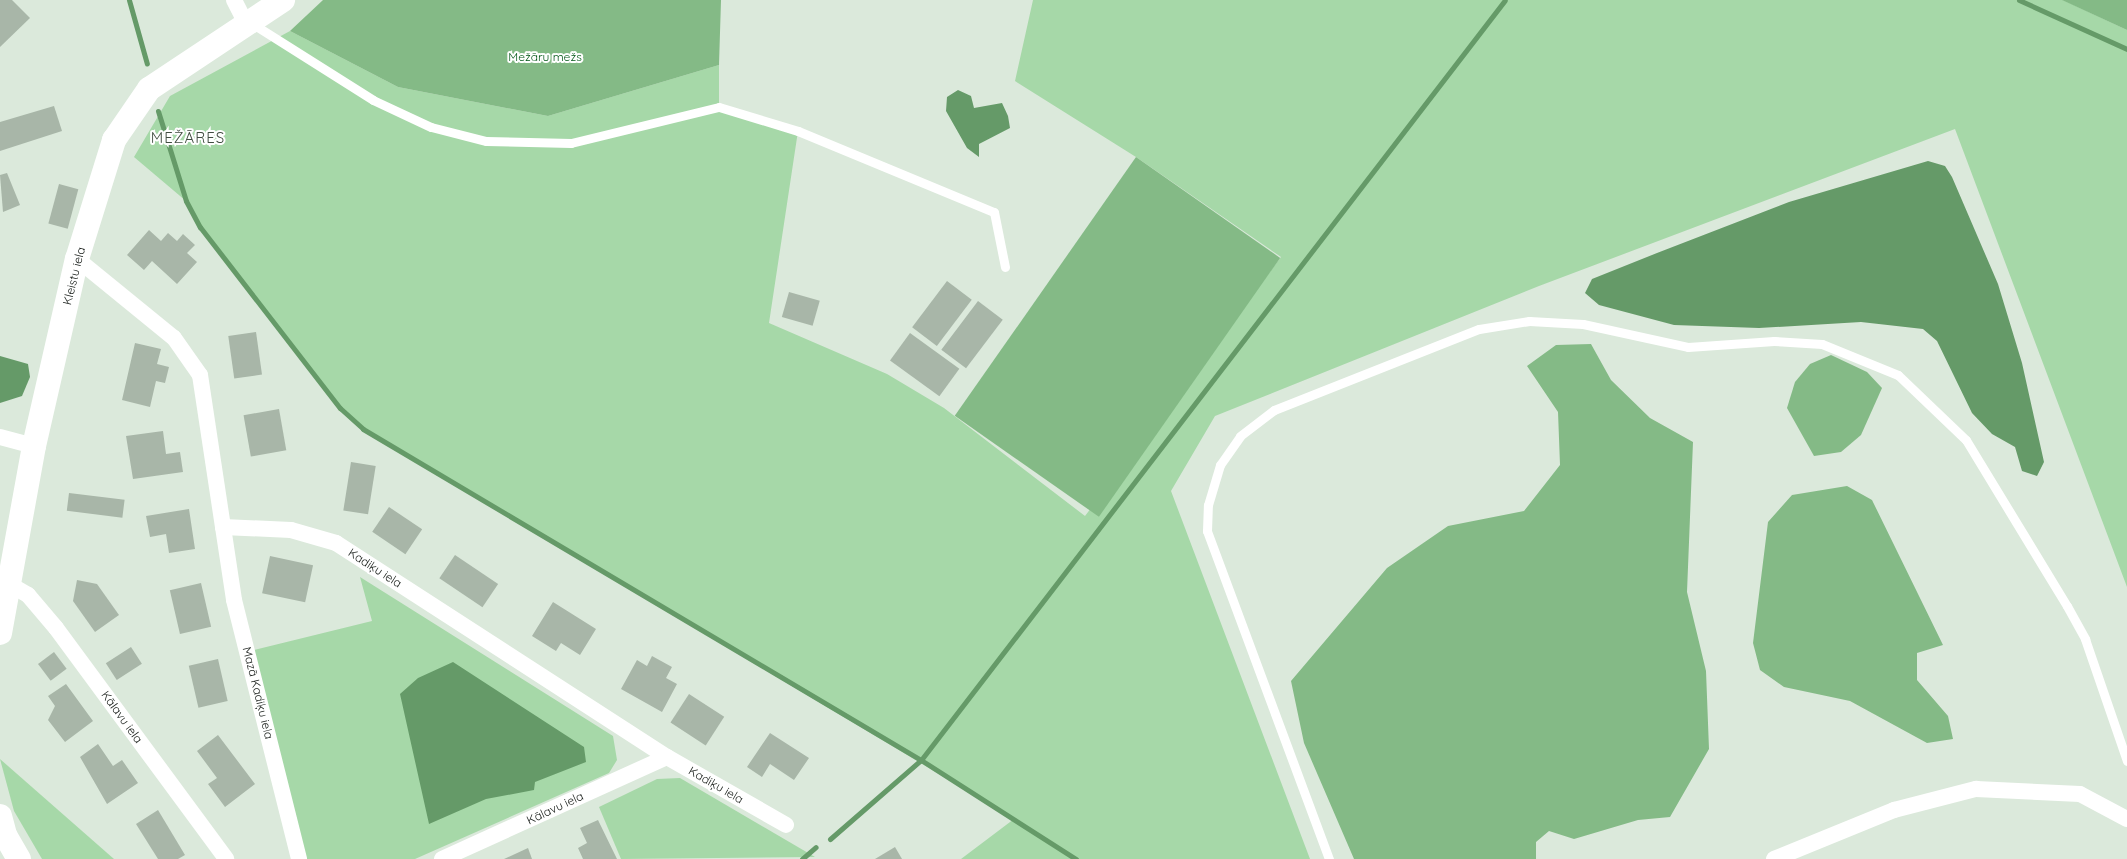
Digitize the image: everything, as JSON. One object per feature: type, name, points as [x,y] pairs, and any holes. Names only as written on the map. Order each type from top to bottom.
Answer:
[{"type":"street","points":[[234,0],[243,18],[253,24]]},
{"type":"street","name":"Kleistu iela","points":[[0,633],[34,446],[77,259],[114,140],[148,89],[253,24],[283,0]]},
{"type":"street","points":[[77,259],[174,338],[200,375],[223,527]]},
{"type":"street","points":[[0,437],[34,446]]},
{"type":"street","name":"Kadiķu iela","points":[[223,527],[291,530],[336,543],[667,757],[786,825]]},
{"type":"street","name":"Mazā Kadiķu iela","points":[[223,527],[234,600],[299,859]]},
{"type":"street","name":"Kālavu iela","points":[[9,584],[28,595],[56,628],[226,859]]},
{"type":"street","name":"Kālavu iela","points":[[442,859],[667,757]]},
{"type":"street","points":[[1774,859],[1894,810],[1976,789],[2080,794],[2127,819]]},
{"type":"street","points":[[0,816],[5,835],[19,859]]},
{"type":"lane","points":[[253,24],[373,100],[431,127],[486,141],[571,143],[719,107],[798,132],[994,212],[1006,267]]},
{"type":"lane","points":[[1329,859],[1207,531],[1208,505],[1220,465],[1240,436],[1274,410],[1479,328],[1528,321],[1583,324],[1688,347],[1774,340],[1822,344],[1898,375],[1966,440],[2067,606],[2085,639],[2127,761]]},
{"type":"shaded area","points":[[1033,0],[2063,0],[2127,30],[2127,587],[1955,129],[1539,286],[1215,416],[1171,491],[1310,859],[961,859],[1014,819],[363,429],[340,408],[200,227],[186,201],[134,157],[170,96],[290,31],[398,87],[548,116],[719,65],[719,107],[798,131],[769,323],[887,374],[944,408],[1085,516],[1281,257],[1136,157],[1015,81]]},
{"type":"shaded area","points":[[958,90],[971,96],[974,108],[1002,103],[1008,116],[1010,128],[979,144],[979,157],[967,148],[946,111],[947,97]]},
{"type":"shaded area","points":[[1928,161],[1945,166],[1952,177],[1998,284],[2022,363],[2044,462],[2037,476],[2022,471],[2015,447],[1992,434],[1972,413],[1937,341],[1923,329],[1861,322],[1759,328],[1674,325],[1599,305],[1585,293],[1592,279],[1789,202]]},
{"type":"shaded area","points":[[0,356],[28,364],[30,377],[22,396],[0,403]]},
{"type":"shaded area","points":[[360,577],[613,736],[617,760],[609,773],[415,859],[305,859],[254,650],[372,621]]},
{"type":"shaded area","points":[[453,662],[584,747],[586,762],[535,782],[534,790],[486,799],[429,824],[400,694],[418,678]]},
{"type":"shaded area","points":[[0,759],[114,859],[42,859],[14,811]]},
{"type":"shaded area","points":[[680,778],[815,857],[621,859],[599,807],[657,779]]},
{"type":"green space","name":"Mežāru mežs","points":[[323,0],[721,0],[719,65],[548,116],[398,87],[290,31]]},
{"type":"green space","points":[[2062,0],[2127,0],[2127,30]]},
{"type":"green space","points":[[1136,157],[1280,258],[1099,517],[955,416]]},
{"type":"green space","points":[[1591,344],[1611,380],[1650,418],[1693,442],[1687,592],[1706,671],[1709,749],[1670,817],[1638,820],[1574,839],[1549,831],[1536,842],[1536,859],[1354,859],[1304,743],[1291,681],[1387,568],[1448,526],[1524,511],[1560,465],[1558,412],[1527,366],[1556,345]]},
{"type":"green space","points":[[1831,355],[1867,372],[1882,388],[1861,435],[1841,452],[1814,456],[1787,408],[1795,382],[1810,364]]},
{"type":"green space","points":[[1847,486],[1872,500],[1943,645],[1917,653],[1917,680],[1948,716],[1953,739],[1927,743],[1850,701],[1784,687],[1760,670],[1753,643],[1768,522],[1792,495]]},
{"type":"building","points":[[0,0],[12,0],[30,18],[0,47]]},
{"type":"building","points":[[54,106],[62,131],[0,151],[0,122]]},
{"type":"building","points":[[7,173],[20,205],[3,212],[0,175]]},
{"type":"building","points":[[59,184],[78,189],[68,229],[48,224]]},
{"type":"building","points":[[149,230],[161,241],[168,233],[177,241],[183,234],[195,245],[187,253],[197,262],[177,284],[152,261],[144,270],[127,255]]},
{"type":"building","points":[[947,281],[972,300],[937,346],[912,327]]},
{"type":"building","points":[[789,292],[820,301],[813,326],[782,317]]},
{"type":"building","points":[[978,301],[1003,320],[966,368],[941,350]]},
{"type":"building","points":[[256,332],[262,375],[234,378],[228,336]]},
{"type":"building","points":[[910,333],[959,369],[939,396],[890,361]]},
{"type":"building","points":[[135,343],[161,349],[157,364],[169,367],[165,383],[156,381],[150,407],[122,400]]},
{"type":"building","points":[[279,409],[286,450],[251,457],[244,415]]},
{"type":"building","points":[[163,431],[166,454],[180,452],[183,472],[133,479],[126,436]]},
{"type":"building","points":[[351,462],[376,466],[368,514],[343,510]]},
{"type":"building","points":[[69,493],[125,500],[122,518],[67,511]]},
{"type":"building","points":[[389,507],[422,529],[405,554],[372,532]]},
{"type":"building","points":[[189,509],[195,549],[169,553],[166,534],[150,537],[146,516]]},
{"type":"building","points":[[455,555],[498,584],[482,607],[439,578]]},
{"type":"building","points":[[270,556],[313,565],[305,602],[262,593]]},
{"type":"building","points":[[77,580],[97,584],[119,615],[95,632],[73,601]]},
{"type":"building","points":[[201,583],[211,627],[180,634],[170,590]]},
{"type":"building","points":[[553,602],[596,629],[580,655],[561,643],[556,651],[532,636]]},
{"type":"building","points":[[131,647],[142,664],[117,680],[106,663]]},
{"type":"building","points":[[54,652],[67,669],[51,681],[38,664]]},
{"type":"building","points":[[652,656],[672,667],[666,678],[677,684],[662,712],[621,689],[637,660],[647,666]]},
{"type":"building","points":[[218,659],[228,701],[198,708],[189,666]]},
{"type":"building","points":[[66,684],[93,721],[65,742],[48,720],[55,706],[48,696]]},
{"type":"building","points":[[689,694],[724,717],[706,745],[670,723]]},
{"type":"building","points":[[770,733],[809,758],[794,780],[770,764],[762,777],[747,767]]},
{"type":"building","points":[[218,735],[255,784],[225,807],[208,784],[217,778],[197,751]]},
{"type":"building","points":[[98,744],[113,766],[122,760],[138,783],[107,804],[80,757]]},
{"type":"building","points":[[158,810],[185,855],[178,859],[158,859],[136,824]]},
{"type":"building","points":[[598,820],[617,859],[583,859],[578,848],[587,843],[580,828]]},
{"type":"building","points":[[895,847],[902,859],[875,859]]},
{"type":"building","points":[[528,848],[532,859],[504,859]]},
{"type":"waterway","points":[[129,0],[147,64]]},
{"type":"waterway","points":[[830,839],[921,760],[1505,0]]},
{"type":"waterway","points":[[2019,0],[2127,49]]},
{"type":"waterway","points":[[158,111],[186,201],[200,227],[340,408],[363,429],[921,760],[1076,859]]},
{"type":"waterway","points":[[802,859],[816,847]]},
{"type":"district","name":"MEŽĀRES","points":[[188,138]]}]
